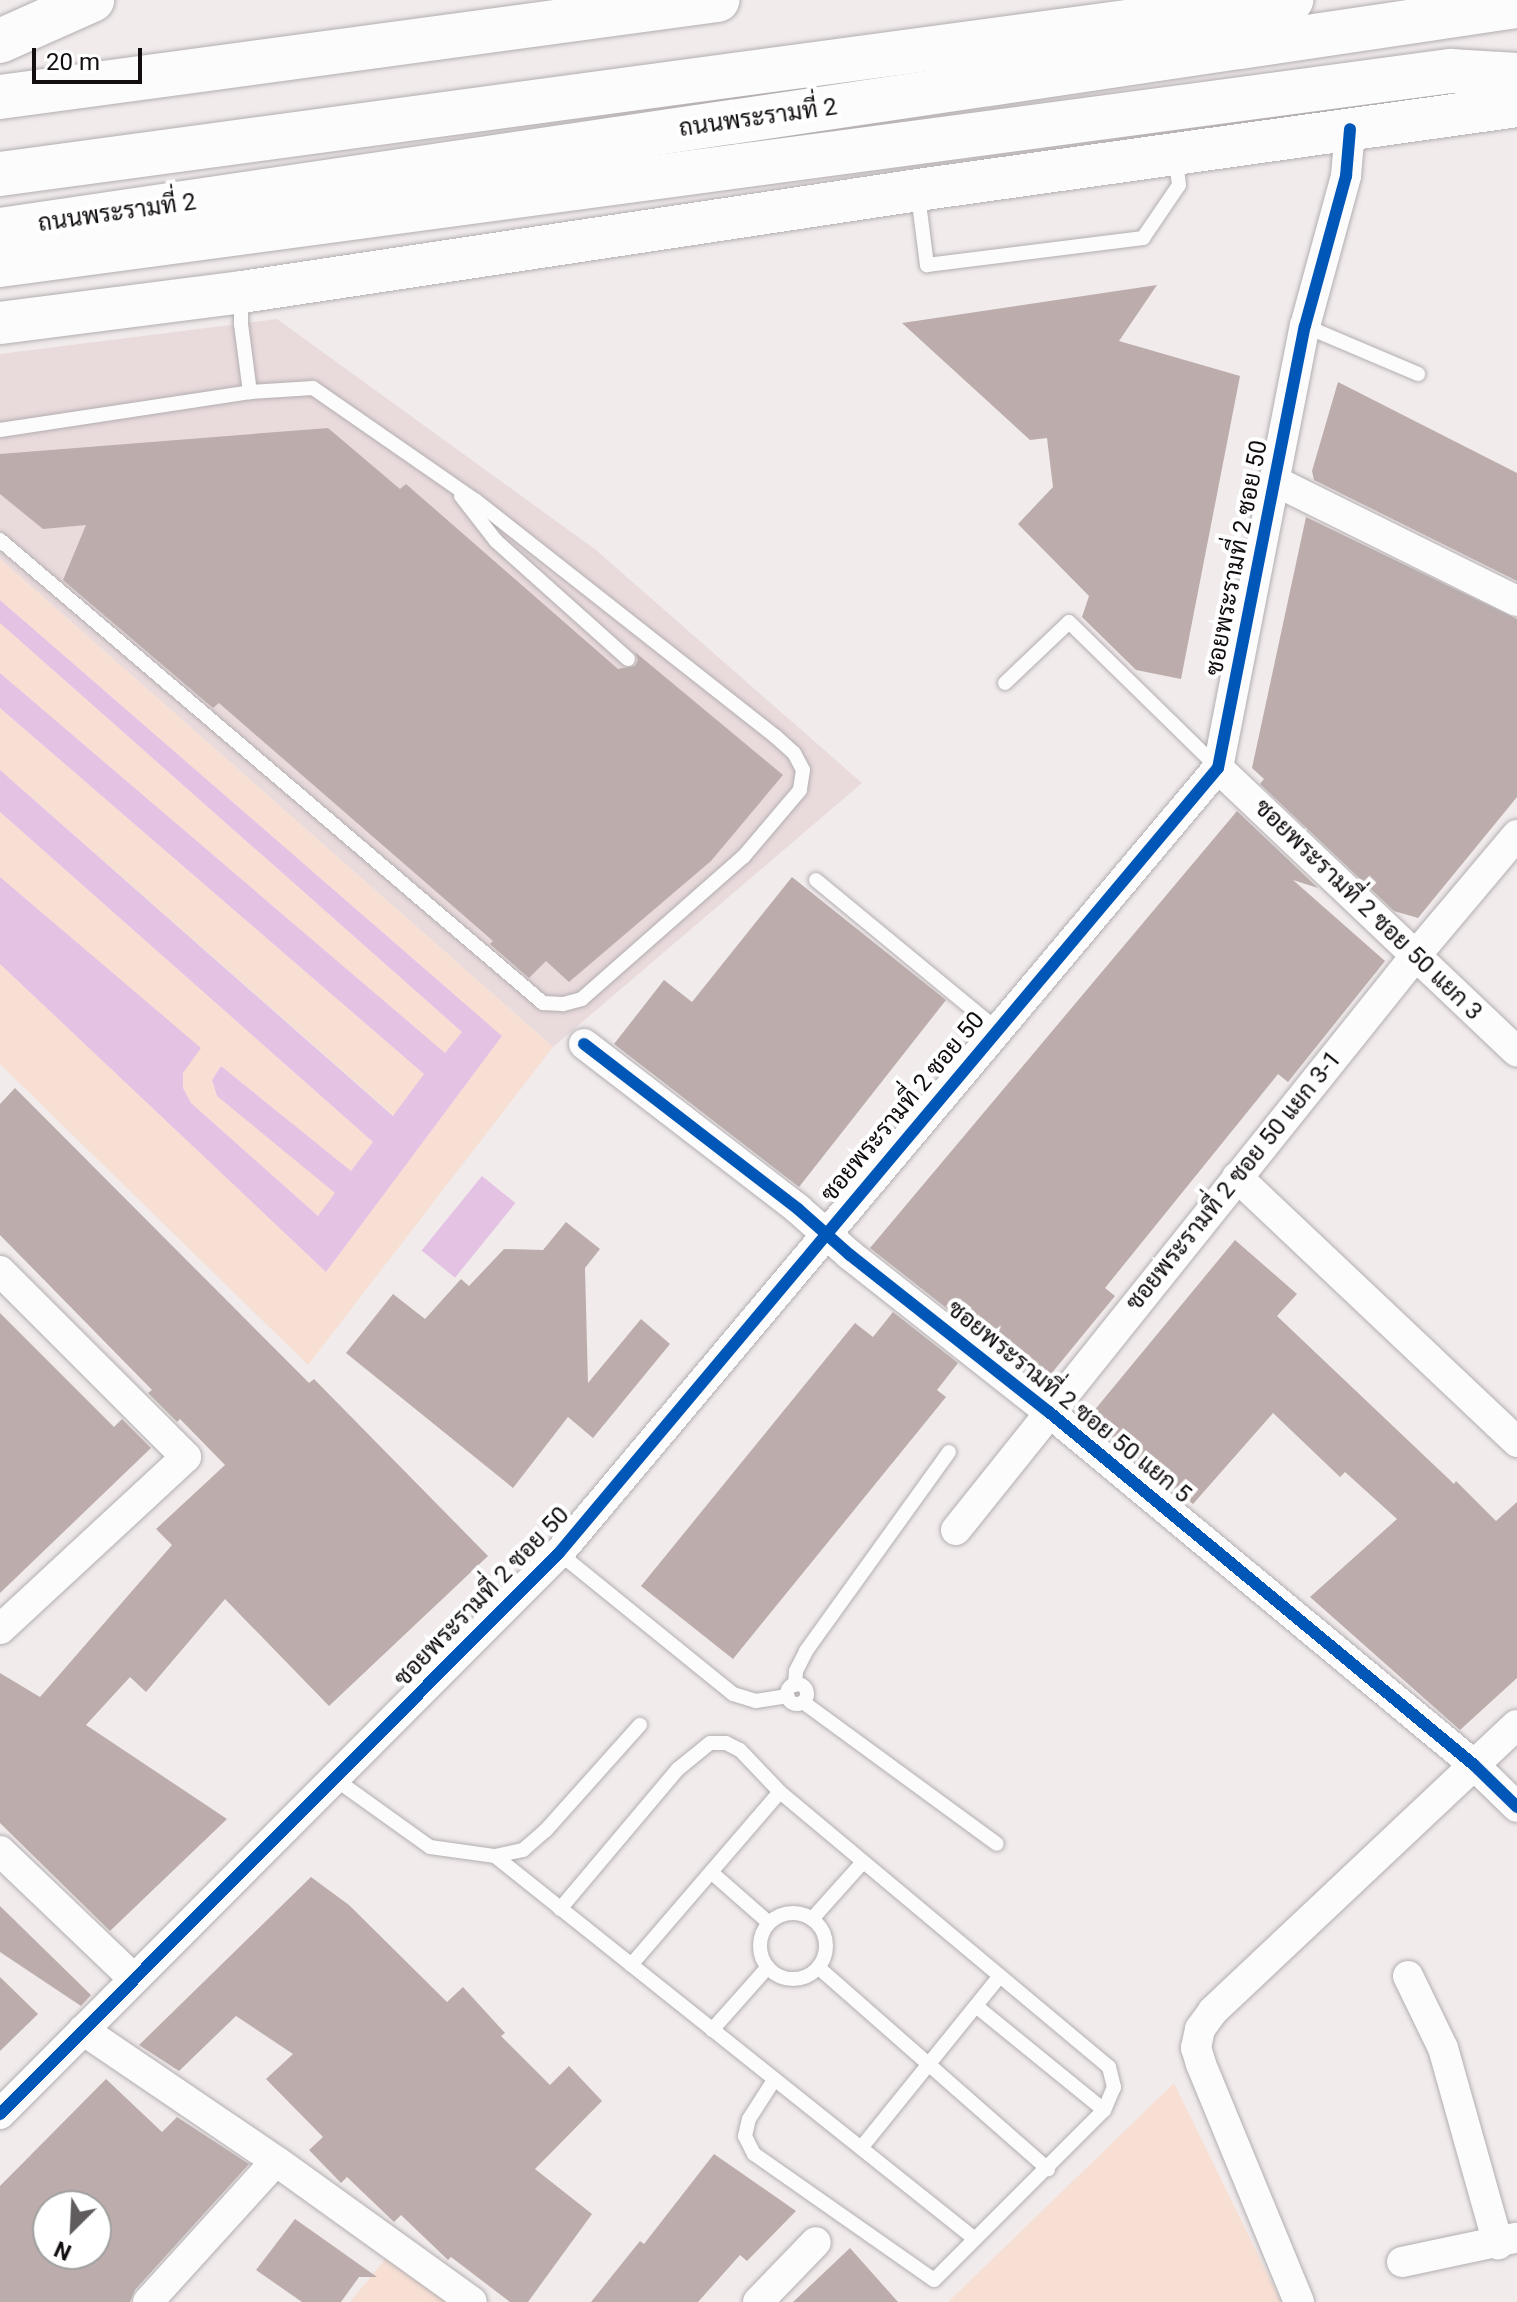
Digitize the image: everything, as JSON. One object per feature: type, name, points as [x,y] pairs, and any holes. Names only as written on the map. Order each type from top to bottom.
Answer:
[{"type":"highway","points":[[0,10],[77,0]]},
{"type":"highway","points":[[0,41],[92,0]]},
{"type":"highway","points":[[0,79],[598,0]]},
{"type":"highway","points":[[0,97],[717,0]]},
{"type":"highway","points":[[0,174],[1291,0]]},
{"type":"highway","name":"ถนนพระรามที่ 2","points":[[0,230],[1517,6]]},
{"type":"highway","points":[[1451,71],[1517,45]]},
{"type":"highway","points":[[0,265],[1451,71],[1517,75]]},
{"type":"main road","points":[[0,323],[242,292],[918,190],[1517,106]]},
{"type":"street","name":"ซอยพระรามที่ 2 ซอย 50","points":[[0,2114],[559,1553],[1218,768],[1305,326],[1346,176],[1350,129]]},
{"type":"street","points":[[1275,481],[1517,601]]},
{"type":"street","name":"ซอยพระรามที่ 2 ซอย 50 แยก 3","points":[[1218,768],[1517,1052]]},
{"type":"street","name":"ซอยพระรามที่ 2 ซอย 50 แยก 3-1","points":[[956,1530],[1416,955],[1516,837]]},
{"type":"street","name":"ซอยพระรามที่ 2 ซอย 50 แยก 5","points":[[584,1044],[827,1232],[850,1255],[1049,1412],[1474,1765],[1517,1807]]},
{"type":"street","points":[[1237,1177],[1517,1442]]},
{"type":"street","points":[[0,1271],[186,1457],[0,1629]]},
{"type":"street","points":[[1299,2302],[1201,2064],[1196,2048],[1200,2029],[1213,2011],[1517,1725]]},
{"type":"street","points":[[0,1851],[134,1979]]},
{"type":"street","points":[[1402,2262],[1508,2240],[1443,2048],[1408,1976]]},
{"type":"street","points":[[83,2030],[276,2161],[472,2302]]},
{"type":"street","points":[[148,2302],[276,2161]]},
{"type":"street","points":[[758,2302],[816,2242]]},
{"type":"lane","points":[[918,190],[927,265],[1143,238],[1179,185],[1176,154]]},
{"type":"lane","points":[[242,292],[241,324],[250,392]]},
{"type":"lane","points":[[1305,326],[1418,374]]},
{"type":"lane","points":[[0,430],[250,392],[313,388],[449,480],[775,736],[794,753],[803,770],[800,790],[744,856],[582,999],[563,1004],[543,1003],[0,540]]},
{"type":"lane","points":[[449,480],[496,541],[628,659]]},
{"type":"lane","points":[[1005,683],[1069,622],[1218,768]]},
{"type":"lane","points":[[816,880],[997,1029]]},
{"type":"lane","points":[[949,1452],[806,1651],[791,1691],[795,1704],[803,1702],[997,1844]]},
{"type":"lane","points":[[559,1553],[733,1694],[756,1701],[791,1691]]},
{"type":"lane","points":[[335,1779],[430,1847],[495,1856],[523,1850],[546,1830],[640,1725]]},
{"type":"lane","points":[[560,1909],[678,1769],[710,1743],[726,1743],[740,1750],[780,1792],[1109,2067],[1114,2087],[1104,2110],[934,2280],[754,2154],[745,2136],[749,2119],[774,2080]]},
{"type":"lane","points":[[631,1965],[780,1792]]},
{"type":"lane","points":[[495,1856],[975,2239]]},
{"type":"lane","points":[[812,1919],[863,1862]]},
{"type":"lane","points":[[711,1872],[769,1923]]},
{"type":"lane","points":[[789,1912],[805,1914],[812,1919],[826,1938],[826,1954],[819,1968],[805,1977],[789,1980],[774,1974],[763,1962],[759,1946],[769,1923],[789,1912]]},
{"type":"lane","points":[[712,2030],[768,1967]]},
{"type":"lane","points":[[819,1968],[927,2067],[1048,2169]]},
{"type":"lane","points":[[861,2148],[999,1977]]},
{"type":"lane","points":[[976,2006],[1104,2110]]},
{"type":"shaded area","points":[[277,319],[596,550],[862,783],[553,1047],[0,559],[0,354]]},
{"type":"shaded area","points":[[0,559],[553,1047],[308,1365],[0,1064],[0,964],[326,1272],[502,1036],[0,600]]},
{"type":"shaded area","points":[[0,600],[502,1036],[326,1272],[0,964],[0,877],[201,1048],[183,1073],[183,1088],[191,1103],[318,1216],[335,1193],[217,1096],[212,1080],[221,1066],[351,1171],[373,1142],[0,812],[0,770],[393,1116],[424,1074],[0,708],[0,673],[445,1053],[462,1032],[0,623]]},
{"type":"shaded area","points":[[0,623],[462,1032],[446,1054],[0,673]]},
{"type":"shaded area","points":[[0,708],[425,1075],[394,1116],[0,770]]},
{"type":"shaded area","points":[[0,812],[373,1142],[352,1172],[221,1066],[212,1080],[217,1096],[336,1193],[318,1216],[191,1103],[183,1088],[183,1072],[200,1048],[0,877]]},
{"type":"shaded area","points":[[482,1176],[515,1203],[455,1278],[422,1251]]},
{"type":"shaded area","points":[[1174,2083],[1281,2302],[948,2302]]},
{"type":"shaded area","points":[[387,2257],[449,2302],[350,2302]]},
{"type":"building","points":[[1157,285],[1119,341],[1240,376],[1181,679],[1136,670],[1082,617],[1089,596],[1018,524],[1053,487],[1047,438],[1030,440],[902,323]]},
{"type":"building","points":[[1338,382],[1517,473],[1517,581],[1314,480],[1312,471]]},
{"type":"building","points":[[328,428],[400,489],[406,484],[618,669],[635,666],[638,660],[635,652],[783,775],[711,861],[569,982],[546,961],[529,978],[490,944],[493,941],[219,703],[213,708],[63,580],[86,525],[43,529],[0,494],[0,454]]},
{"type":"building","points":[[1306,517],[1517,619],[1517,797],[1418,918],[1394,911],[1260,784],[1264,779],[1252,768]]},
{"type":"building","points":[[1237,811],[1318,888],[1293,880],[1385,961],[1288,1082],[1278,1074],[1105,1288],[1115,1296],[1051,1374],[1025,1370],[870,1248]]},
{"type":"building","points":[[792,877],[946,1000],[799,1187],[614,1044],[664,980],[692,1002]]},
{"type":"building","points":[[15,1088],[309,1383],[314,1379],[488,1556],[329,1706],[225,1599],[146,1692],[130,1677],[86,1725],[227,1819],[110,1931],[0,1823],[0,1673],[40,1697],[172,1545],[156,1529],[225,1465],[180,1419],[177,1422],[148,1393],[152,1390],[0,1235],[0,1104]]},
{"type":"building","points":[[566,1222],[600,1249],[585,1268],[588,1383],[641,1319],[670,1344],[593,1438],[568,1417],[513,1488],[346,1353],[393,1294],[425,1319],[461,1279],[469,1286],[504,1249],[543,1250]]},
{"type":"building","points":[[1235,1240],[1297,1294],[1277,1316],[1454,1484],[1456,1481],[1496,1521],[1517,1502],[1517,1678],[1460,1730],[1310,1597],[1397,1519],[1345,1472],[1340,1477],[1273,1413],[1193,1504],[1088,1418]]},
{"type":"building","points":[[893,1312],[958,1363],[937,1390],[946,1397],[733,1659],[641,1586],[855,1323],[873,1337]]},
{"type":"building","points":[[0,1313],[114,1427],[122,1419],[151,1448],[0,1593]]},
{"type":"building","points":[[311,1877],[349,1905],[447,2002],[463,1987],[505,2033],[501,2036],[550,2085],[569,2066],[602,2101],[535,2169],[592,2214],[528,2302],[510,2302],[451,2257],[448,2260],[401,2215],[394,2222],[347,2177],[341,2183],[309,2150],[323,2137],[266,2079],[293,2054],[236,2016],[179,2071],[139,2045]]},
{"type":"building","points":[[0,1906],[91,1995],[81,2006],[0,1952]]},
{"type":"building","points":[[0,1977],[38,2014],[0,2051]]},
{"type":"building","points":[[106,2079],[162,2132],[177,2117],[249,2164],[135,2290],[130,2302],[0,2302],[0,2186]]},
{"type":"building","points":[[714,2154],[796,2211],[747,2261],[740,2255],[698,2302],[591,2302],[640,2241],[644,2244]]},
{"type":"building","points":[[295,2219],[377,2277],[359,2277],[341,2302],[302,2302],[256,2270]]},
{"type":"building","points":[[850,2248],[898,2302],[793,2302]]},
{"type":"cycle path","points":[[0,2114],[559,1553],[1218,768],[1305,326],[1346,176],[1350,129]]},
{"type":"cycle path","points":[[584,1044],[798,1209],[850,1255],[1049,1412],[1474,1765],[1517,1807]]}]
